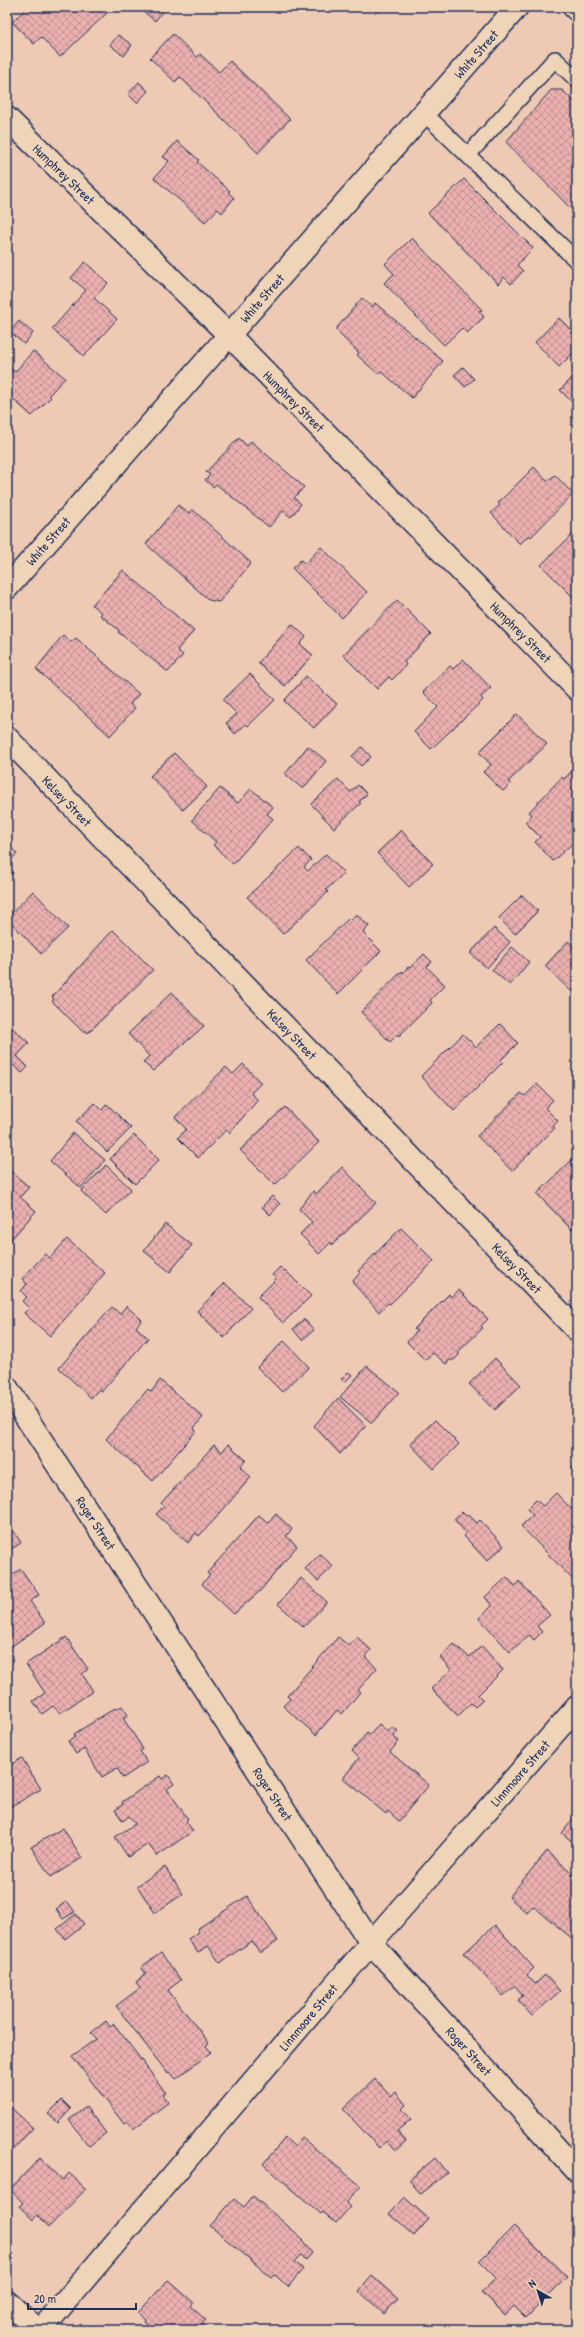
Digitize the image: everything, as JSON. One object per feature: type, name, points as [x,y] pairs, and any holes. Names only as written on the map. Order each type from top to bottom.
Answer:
[{"type":"street","name":"White Street","points":[[7,588],[230,336],[517,7]]},
{"type":"street","points":[[574,7],[577,10]]},
{"type":"street","name":"Humphrey Street","points":[[7,118],[230,336],[577,688]]},
{"type":"street","name":"Kelsey Street","points":[[7,738],[577,1330]]},
{"type":"street","name":"Roger Street","points":[[7,1388],[371,1943],[577,2171]]},
{"type":"street","name":"Linnmoore Street","points":[[41,2330],[371,1943],[577,1707]]},
{"type":"street","points":[[7,2302],[38,2330]]},
{"type":"lane","points":[[468,156],[555,59],[577,80]]},
{"type":"lane","points":[[424,113],[577,261]]},
{"type":"building","points":[[28,7],[101,7],[107,13],[60,57],[41,37],[34,44],[12,22]]},
{"type":"building","points":[[138,7],[166,7],[155,21]]},
{"type":"building","points":[[373,7],[384,7],[378,12]]},
{"type":"building","points":[[173,34],[197,57],[200,54],[219,72],[230,61],[290,119],[258,153],[180,77],[175,82],[150,58]]},
{"type":"building","points":[[118,35],[132,45],[124,56],[110,45]]},
{"type":"building","points":[[139,82],[148,91],[137,103],[128,94]]},
{"type":"building","points":[[551,90],[562,90],[577,104],[577,215],[506,142]]},
{"type":"building","points":[[177,141],[199,160],[197,162],[230,191],[228,192],[234,198],[222,213],[218,209],[205,222],[154,178],[169,161],[163,157]]},
{"type":"building","points":[[464,179],[533,248],[517,265],[523,271],[511,284],[504,277],[498,284],[428,213]]},
{"type":"building","points":[[412,238],[482,310],[479,311],[484,317],[467,333],[462,328],[444,345],[384,283],[394,274],[385,264]]},
{"type":"building","points":[[85,262],[108,283],[94,298],[117,319],[84,356],[52,329],[86,290],[71,278]]},
{"type":"building","points":[[362,298],[372,307],[375,303],[443,361],[412,398],[381,371],[378,374],[357,355],[359,353],[335,330]]},
{"type":"building","points":[[559,318],[577,336],[577,349],[559,367],[535,342]]},
{"type":"building","points":[[19,321],[33,333],[24,344],[10,332]]},
{"type":"building","points":[[33,351],[65,378],[49,395],[51,397],[32,416],[7,394],[7,365],[15,372]]},
{"type":"building","points":[[463,367],[474,379],[465,387],[454,375]]},
{"type":"building","points":[[577,373],[577,407],[560,390]]},
{"type":"building","points":[[239,438],[247,446],[251,441],[304,487],[294,498],[301,504],[291,517],[283,511],[269,527],[216,484],[213,487],[205,480],[210,475],[206,472]]},
{"type":"building","points":[[534,467],[547,481],[555,475],[573,494],[531,537],[529,535],[520,544],[491,513],[500,505],[498,503]]},
{"type":"building","points":[[178,505],[189,513],[192,509],[251,563],[219,602],[209,600],[146,544]]},
{"type":"building","points":[[577,530],[577,601],[541,565]]},
{"type":"building","points":[[321,547],[367,592],[342,618],[292,568],[301,560],[305,564]]},
{"type":"building","points":[[123,570],[194,631],[177,650],[183,655],[168,672],[118,632],[119,630],[100,615],[102,613],[92,605]]},
{"type":"building","points":[[397,600],[431,634],[404,662],[406,665],[392,680],[389,677],[377,689],[343,655]]},
{"type":"building","points":[[292,624],[306,637],[300,644],[313,655],[285,686],[258,663]]},
{"type":"building","points":[[63,635],[71,642],[76,638],[139,694],[130,704],[135,708],[110,736],[36,669]]},
{"type":"building","points":[[463,659],[491,688],[481,697],[483,700],[431,749],[414,732],[438,707],[423,692],[450,666],[453,669]]},
{"type":"building","points":[[250,674],[275,700],[248,726],[246,724],[235,734],[226,723],[237,714],[223,700]]},
{"type":"building","points":[[306,676],[337,704],[314,728],[284,701]]},
{"type":"building","points":[[517,714],[547,744],[508,782],[511,784],[503,791],[483,772],[491,765],[479,752]]},
{"type":"building","points":[[308,746],[326,761],[303,789],[285,774]]},
{"type":"building","points":[[362,747],[371,757],[361,766],[352,756]]},
{"type":"building","points":[[174,753],[207,787],[183,810],[150,776]]},
{"type":"building","points":[[573,770],[577,774],[577,839],[553,861],[535,842],[540,837],[525,822],[532,815],[529,812],[562,777],[564,779]]},
{"type":"building","points":[[338,779],[350,792],[358,785],[367,794],[359,802],[361,803],[334,828],[311,804]]},
{"type":"building","points":[[220,788],[238,803],[251,789],[273,807],[267,814],[273,819],[233,864],[213,845],[216,842],[192,820]]},
{"type":"building","points":[[401,830],[433,864],[409,887],[377,853]]},
{"type":"building","points":[[7,843],[17,854],[7,863]]},
{"type":"building","points":[[299,848],[311,860],[304,867],[308,871],[326,854],[344,873],[326,890],[328,892],[283,934],[247,897]]},
{"type":"building","points":[[7,867],[13,873],[7,879]]},
{"type":"building","points":[[33,891],[68,928],[41,954],[7,918]]},
{"type":"building","points":[[522,895],[538,911],[515,934],[499,918]]},
{"type":"building","points":[[356,914],[369,926],[363,933],[381,951],[338,994],[306,960],[349,918],[351,920]]},
{"type":"building","points":[[494,928],[510,942],[487,968],[470,953]]},
{"type":"building","points":[[113,930],[153,970],[88,1033],[85,1030],[83,1032],[52,1001],[54,999],[52,997]]},
{"type":"building","points":[[568,941],[577,950],[577,987],[572,992],[545,966]]},
{"type":"building","points":[[512,947],[529,962],[510,985],[492,970]]},
{"type":"building","points":[[424,954],[432,962],[427,967],[445,985],[430,1000],[432,1003],[399,1036],[398,1034],[390,1042],[361,1012],[402,971],[403,973],[408,967],[410,968]]},
{"type":"building","points":[[172,992],[204,1026],[153,1071],[143,1062],[149,1056],[128,1034]]},
{"type":"building","points":[[7,1023],[29,1043],[17,1056],[28,1067],[22,1073],[11,1063],[8,1066],[7,1064]]},
{"type":"building","points":[[500,1024],[518,1043],[501,1060],[503,1062],[454,1111],[421,1076],[463,1034],[476,1047]]},
{"type":"building","points":[[243,1064],[261,1083],[251,1093],[258,1100],[229,1133],[226,1130],[198,1158],[178,1138],[186,1129],[175,1117],[226,1067],[233,1074]]},
{"type":"building","points":[[537,1084],[553,1100],[545,1108],[558,1121],[553,1126],[555,1128],[512,1171],[477,1136],[521,1093],[525,1096]]},
{"type":"building","points":[[95,1103],[102,1110],[107,1104],[131,1128],[107,1152],[76,1121]]},
{"type":"building","points":[[285,1107],[319,1142],[275,1185],[240,1150]]},
{"type":"building","points":[[73,1133],[105,1160],[81,1188],[50,1161]]},
{"type":"building","points":[[134,1135],[159,1160],[135,1184],[110,1159]]},
{"type":"building","points":[[577,1155],[577,1225],[572,1230],[537,1194]]},
{"type":"building","points":[[106,1165],[131,1189],[106,1215],[81,1191]]},
{"type":"building","points":[[342,1167],[376,1203],[332,1245],[331,1242],[319,1254],[300,1234],[312,1222],[299,1209],[313,1191],[316,1194]]},
{"type":"building","points":[[7,1168],[29,1187],[20,1197],[36,1211],[7,1244]]},
{"type":"building","points":[[272,1196],[280,1204],[270,1215],[262,1207]]},
{"type":"building","points":[[165,1224],[192,1245],[170,1272],[144,1251]]},
{"type":"building","points":[[401,1228],[434,1261],[390,1304],[388,1303],[379,1312],[352,1282],[360,1273],[358,1271]]},
{"type":"building","points":[[67,1239],[105,1273],[50,1336],[24,1313],[29,1308],[22,1301],[27,1297],[21,1291],[27,1284],[22,1279],[45,1254],[50,1258]]},
{"type":"building","points":[[280,1267],[284,1271],[285,1270],[311,1296],[283,1323],[258,1297],[276,1279],[272,1275]]},
{"type":"building","points":[[225,1283],[251,1308],[224,1338],[197,1311]]},
{"type":"building","points":[[459,1290],[488,1319],[481,1326],[483,1328],[459,1351],[459,1355],[454,1360],[450,1360],[446,1364],[433,1353],[425,1360],[407,1342],[417,1331],[414,1329],[449,1294],[451,1297]]},
{"type":"building","points":[[126,1306],[142,1320],[136,1327],[148,1338],[102,1391],[99,1389],[91,1398],[59,1368],[112,1307],[120,1314]]},
{"type":"building","points":[[304,1319],[314,1330],[302,1340],[293,1329]]},
{"type":"building","points":[[284,1341],[309,1367],[282,1392],[257,1367]]},
{"type":"building","points":[[495,1358],[521,1385],[495,1410],[469,1384]]},
{"type":"building","points":[[367,1366],[399,1392],[372,1423],[340,1397]]},
{"type":"building","points":[[348,1372],[352,1375],[345,1382],[341,1379]]},
{"type":"building","points":[[160,1380],[203,1417],[194,1428],[196,1431],[153,1481],[106,1439],[148,1389],[151,1392]]},
{"type":"building","points":[[338,1398],[366,1426],[340,1454],[314,1426]]},
{"type":"building","points":[[435,1420],[459,1444],[434,1469],[410,1444]]},
{"type":"building","points":[[228,1444],[246,1460],[240,1467],[251,1477],[199,1536],[196,1533],[188,1543],[156,1514],[164,1506],[161,1503],[214,1445],[222,1452]]},
{"type":"building","points":[[577,1463],[577,1474],[572,1468]]},
{"type":"building","points":[[556,1493],[577,1515],[577,1580],[575,1582],[521,1526],[533,1515],[527,1509],[536,1500],[543,1506]]},
{"type":"building","points":[[462,1512],[466,1516],[468,1514],[477,1523],[480,1520],[504,1546],[487,1561],[464,1536],[466,1533],[454,1519]]},
{"type":"building","points":[[276,1514],[292,1529],[286,1536],[297,1546],[261,1590],[234,1614],[202,1584],[210,1575],[207,1573],[259,1515],[268,1523]]},
{"type":"building","points":[[8,1521],[21,1543],[10,1550],[12,1552],[7,1555]]},
{"type":"building","points":[[320,1554],[333,1566],[318,1581],[305,1569]]},
{"type":"building","points":[[21,1569],[39,1595],[30,1601],[45,1623],[9,1648],[7,1645],[7,1578]]},
{"type":"building","points":[[507,1577],[515,1586],[519,1581],[550,1615],[537,1626],[542,1632],[534,1640],[529,1635],[510,1652],[479,1618],[492,1606],[485,1597]]},
{"type":"building","points":[[301,1578],[327,1602],[304,1627],[278,1604]]},
{"type":"building","points":[[66,1637],[88,1669],[82,1674],[93,1691],[60,1713],[53,1706],[42,1714],[33,1701],[45,1693],[26,1664]]},
{"type":"building","points":[[338,1637],[349,1646],[357,1637],[371,1650],[365,1657],[377,1668],[358,1690],[360,1692],[342,1714],[337,1710],[316,1735],[283,1706],[290,1699],[287,1696]]},
{"type":"building","points":[[454,1644],[469,1657],[482,1646],[503,1670],[478,1695],[483,1700],[475,1707],[471,1703],[458,1716],[431,1689],[451,1670],[440,1657]]},
{"type":"building","points":[[122,1706],[128,1715],[123,1718],[143,1749],[140,1751],[147,1762],[123,1778],[117,1768],[102,1777],[84,1749],[76,1754],[68,1741],[75,1736],[74,1734],[115,1708],[116,1709]]},
{"type":"building","points":[[379,1724],[388,1732],[392,1727],[398,1731],[393,1737],[399,1741],[390,1752],[429,1785],[399,1821],[388,1811],[386,1814],[343,1778],[359,1758],[352,1751],[367,1733],[370,1735]]},
{"type":"building","points":[[22,1758],[41,1789],[9,1808],[7,1805],[7,1767]]},
{"type":"building","points":[[168,1775],[174,1784],[167,1789],[188,1819],[186,1821],[193,1831],[157,1856],[148,1844],[128,1857],[115,1837],[135,1824],[129,1816],[123,1821],[115,1810],[123,1804],[122,1802],[160,1776],[162,1779]]},
{"type":"building","points":[[577,1814],[577,1846],[562,1833]]},
{"type":"building","points":[[63,1828],[82,1858],[51,1877],[31,1847]]},
{"type":"building","points":[[547,1851],[577,1877],[577,1937],[574,1940],[533,1906],[527,1913],[509,1897]]},
{"type":"building","points":[[165,1867],[183,1894],[155,1913],[137,1886]]},
{"type":"building","points":[[247,1896],[278,1941],[260,1953],[252,1941],[220,1963],[208,1946],[198,1953],[188,1939],[199,1932],[197,1929]]},
{"type":"building","points":[[67,1901],[75,1912],[63,1919],[56,1909]]},
{"type":"building","points":[[76,1914],[84,1924],[65,1939],[57,1929]]},
{"type":"building","points":[[495,1925],[534,1968],[527,1975],[535,1984],[545,1975],[560,1991],[532,2016],[518,2000],[523,1995],[515,1986],[503,1996],[464,1953]]},
{"type":"building","points":[[161,1953],[181,1980],[168,1990],[209,2043],[206,2046],[211,2052],[176,2079],[170,2072],[168,2074],[116,2006],[140,1988],[136,1982],[146,1974],[141,1967]]},
{"type":"building","points":[[106,2021],[110,2027],[114,2024],[166,2093],[163,2095],[169,2102],[133,2129],[127,2122],[124,2124],[72,2056],[96,2039],[91,2033]]},
{"type":"building","points":[[375,2079],[391,2097],[396,2092],[406,2105],[402,2109],[411,2119],[397,2131],[406,2141],[395,2151],[386,2141],[379,2148],[343,2109]]},
{"type":"building","points":[[62,2100],[71,2109],[58,2123],[48,2114]]},
{"type":"building","points":[[7,2104],[33,2128],[7,2156]]},
{"type":"building","points":[[86,2107],[106,2133],[89,2146],[69,2120]]},
{"type":"building","points":[[285,2138],[295,2147],[302,2138],[361,2186],[346,2203],[350,2207],[336,2223],[323,2212],[321,2214],[263,2164]]},
{"type":"building","points":[[40,2158],[63,2180],[69,2173],[86,2189],[49,2227],[37,2215],[33,2220],[19,2206],[23,2203],[10,2189]]},
{"type":"building","points":[[435,2158],[447,2173],[421,2194],[409,2180]]},
{"type":"building","points":[[253,2196],[303,2239],[302,2241],[312,2253],[306,2260],[301,2255],[295,2262],[303,2269],[288,2287],[274,2274],[271,2277],[210,2226],[234,2199],[244,2207]]},
{"type":"building","points":[[404,2197],[429,2219],[414,2236],[389,2214]]},
{"type":"building","points":[[514,2226],[567,2277],[526,2318],[514,2306],[505,2315],[482,2292],[496,2278],[479,2261]]},
{"type":"building","points":[[372,2276],[398,2299],[384,2314],[359,2291]]},
{"type":"building","points":[[168,2280],[193,2302],[190,2306],[206,2320],[202,2323],[207,2328],[206,2330],[154,2330],[144,2321],[145,2319],[138,2313]]}]
